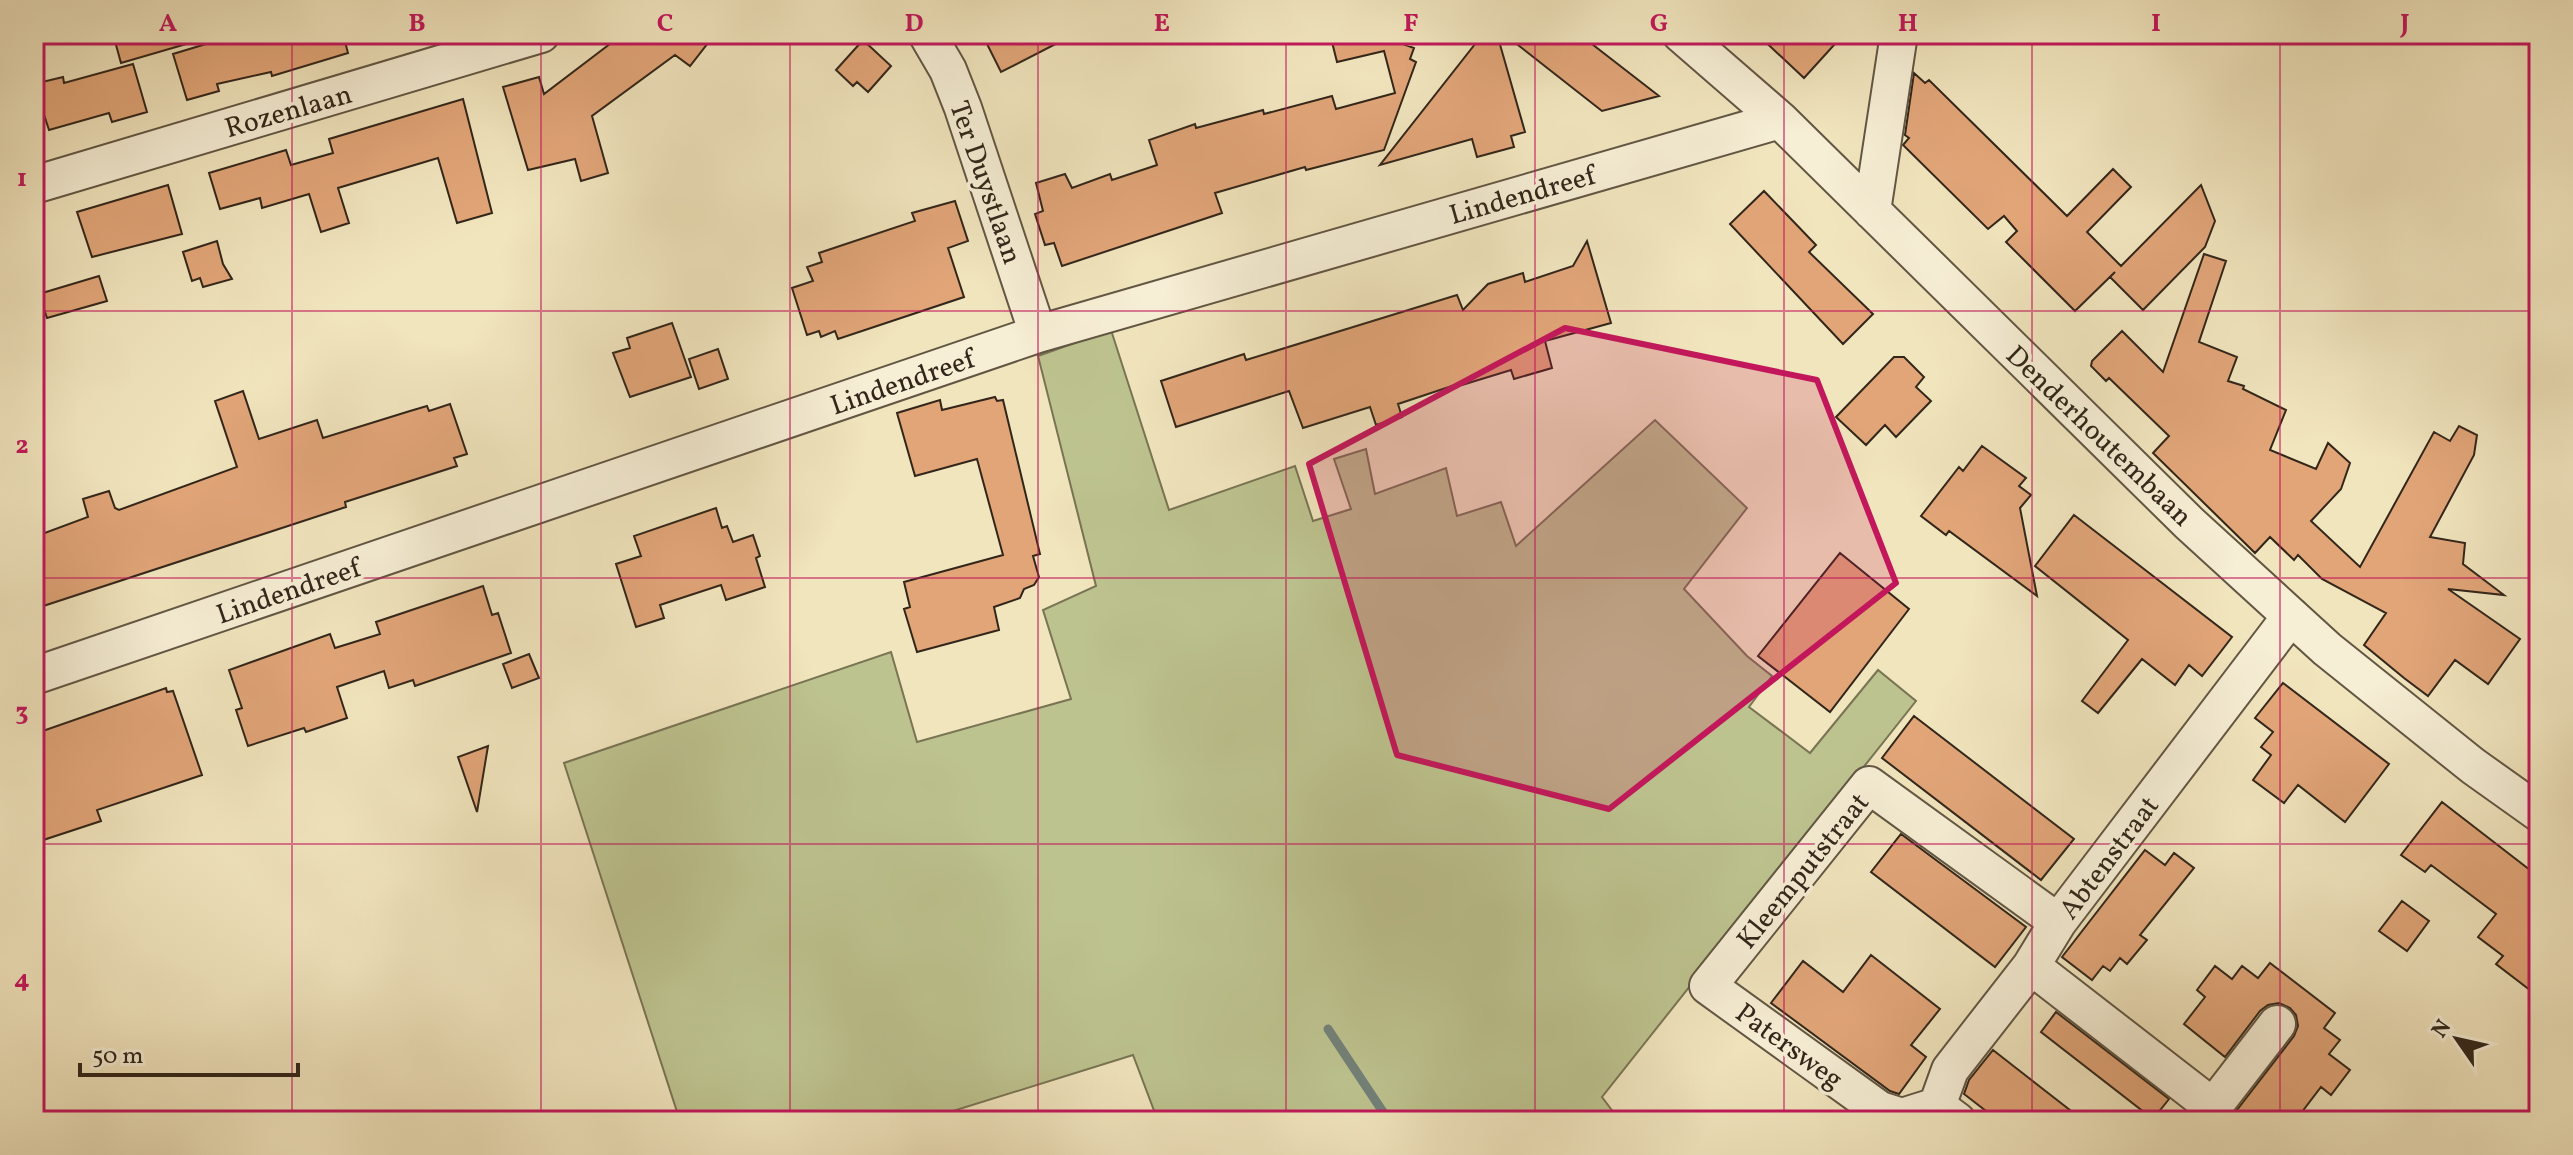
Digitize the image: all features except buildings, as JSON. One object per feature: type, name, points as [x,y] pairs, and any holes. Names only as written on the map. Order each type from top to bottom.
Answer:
[{"type":"street","name":"Rozenlaan","points":[[34,185],[541,34]]},
{"type":"street","name":"Ter Duystlaan","points":[[927,34],[948,70],[963,108],[1038,334]]},
{"type":"street","name":"Denderhoutembaan","points":[[1681,34],[1780,120],[2189,523],[2327,649],[2464,759],[2539,813]]},
{"type":"street","points":[[1872,211],[1899,34]]},
{"type":"street","name":"Lindendreef","points":[[34,676],[1038,334],[1780,120]]},
{"type":"street","name":"Abtenstraat","points":[[1947,1113],[1950,1070],[2031,966],[2058,922],[2291,616]]},
{"type":"street","name":"Kleemputstraat","points":[[1708,986],[1869,785],[2058,922]]},
{"type":"street","points":[[2031,966],[2210,1114],[2277,1024]]},
{"type":"street","name":"Patersweg","points":[[1708,986],[1880,1110],[1902,1117],[1947,1113]]},
{"type":"highlighted area","points":[[1565,328],[1817,380],[1896,583],[1609,809],[1397,755],[1309,464]]},
{"type":"green space","points":[[1111,330],[1169,510],[1295,466],[1313,521],[1351,509],[1334,459],[1366,449],[1375,494],[1446,468],[1457,516],[1501,502],[1516,546],[1655,420],[1747,508],[1684,589],[1747,656],[1772,676],[1749,707],[1810,753],[1878,670],[1916,701],[1602,1097],[1620,1121],[1158,1121],[1133,1055],[921,1121],[680,1121],[564,763],[891,652],[917,742],[1071,699],[1043,610],[1096,586],[1038,356]]},
{"type":"waterway","points":[[1328,1029],[1389,1121]]}]
